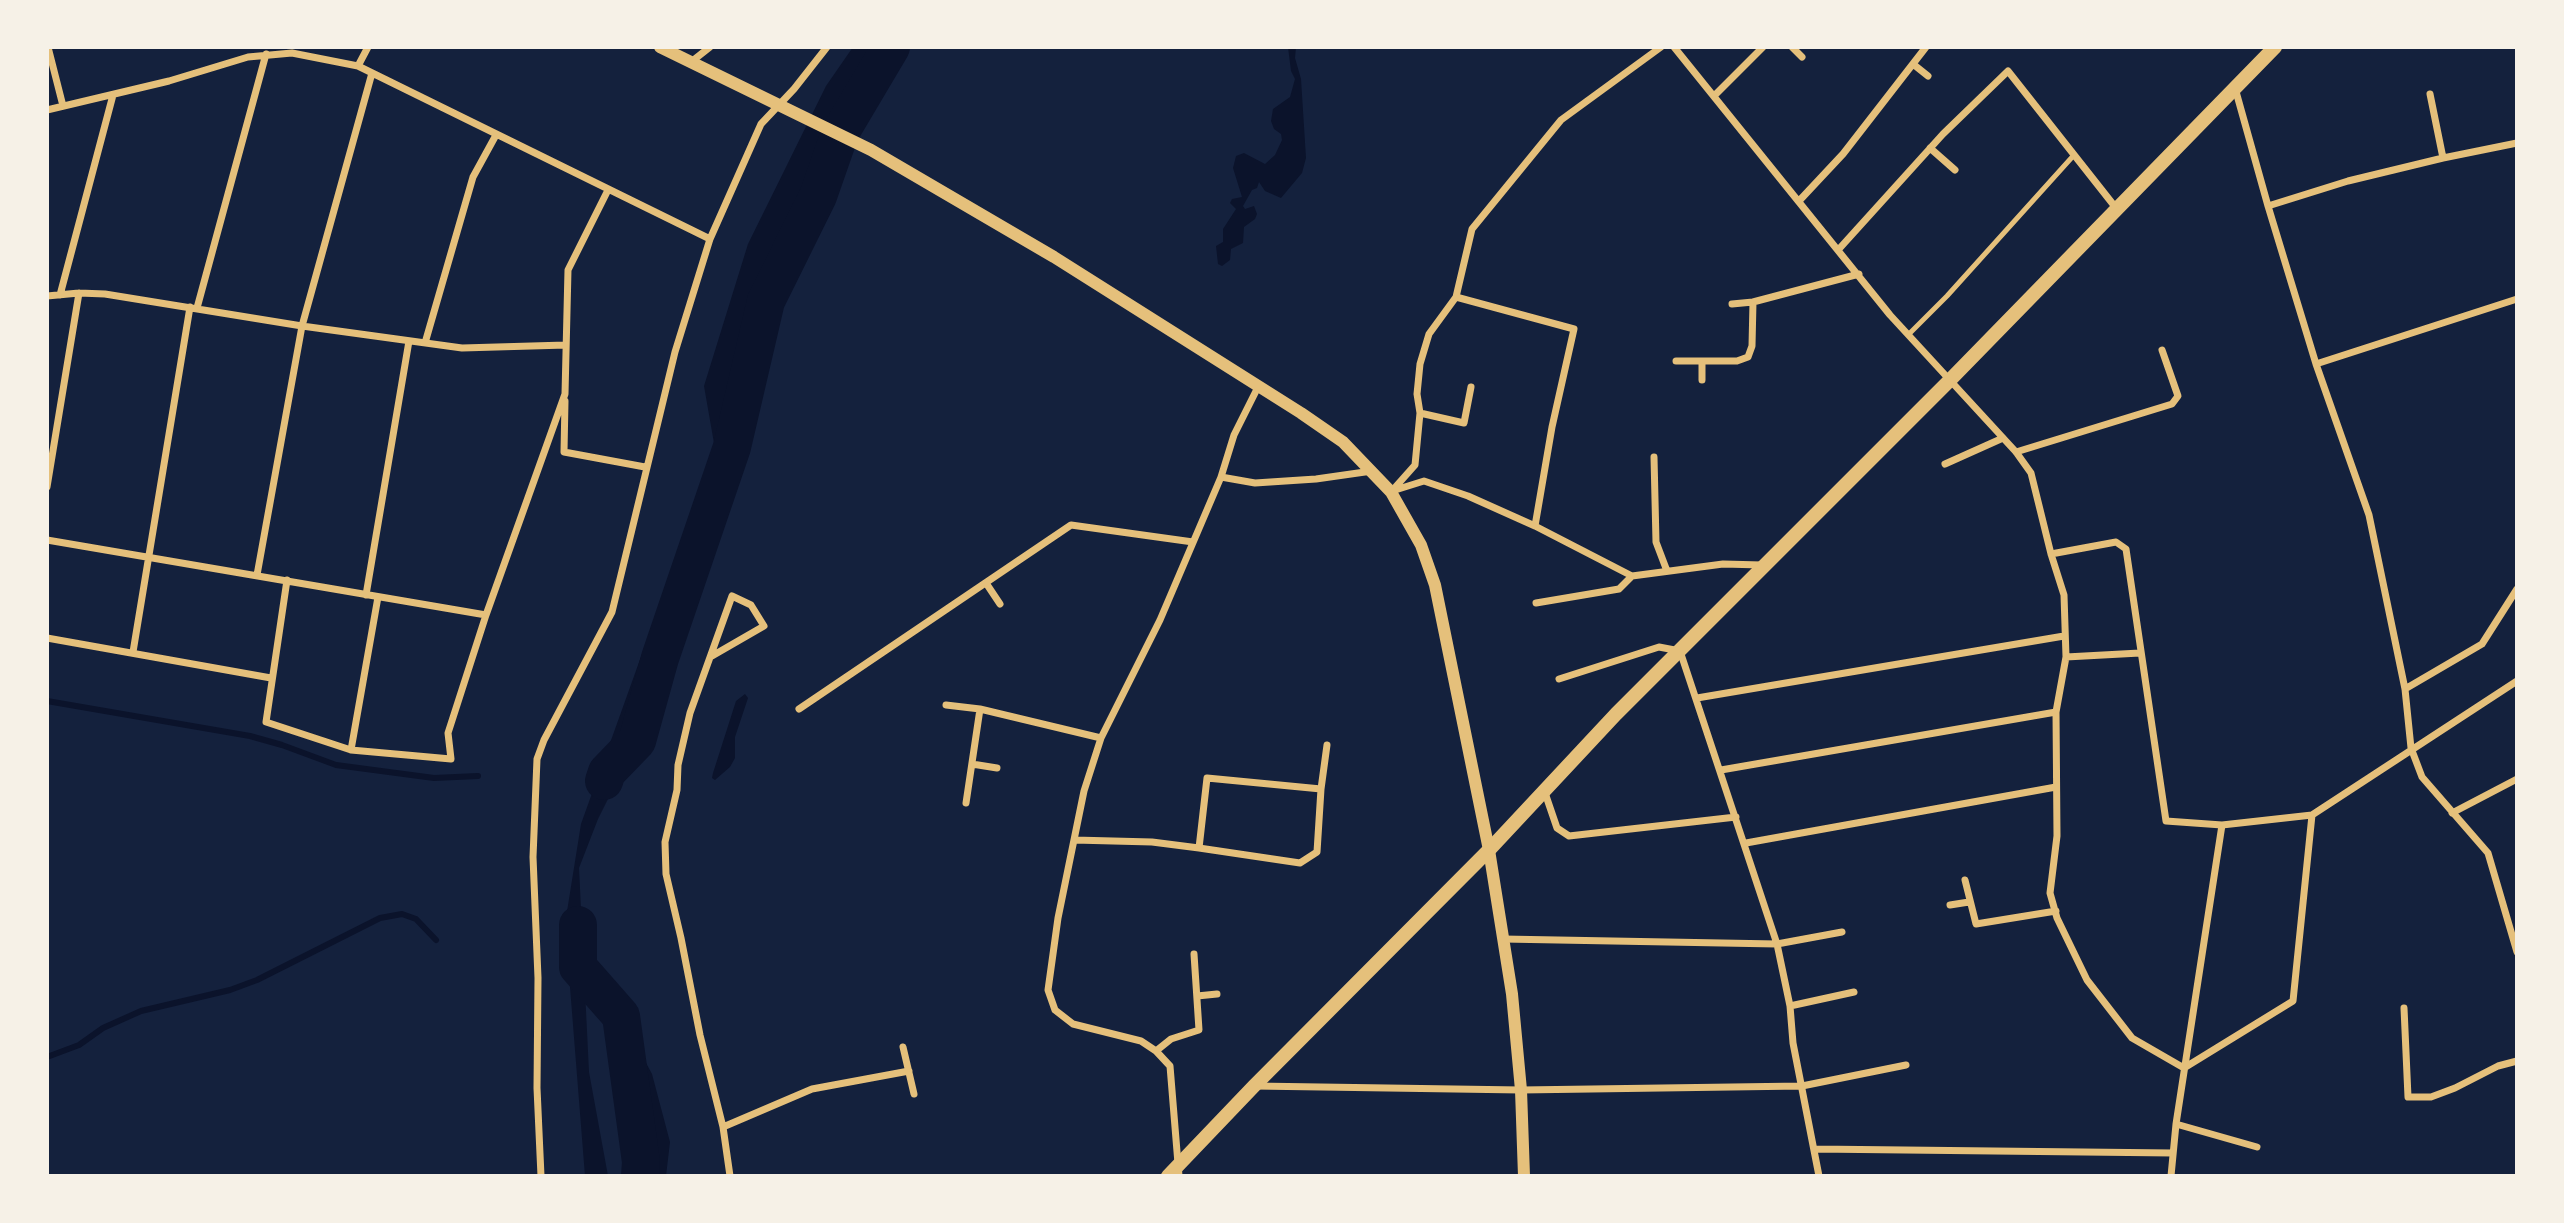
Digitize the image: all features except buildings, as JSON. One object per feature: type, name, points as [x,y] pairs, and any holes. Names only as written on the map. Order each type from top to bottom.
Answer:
[{"type":"main road","points":[[1168,1176],[1179,1170],[1254,1086],[1489,850],[1680,651],[1949,381],[2275,47]]},
{"type":"street","points":[[48,47],[63,106]]},
{"type":"street","points":[[358,66],[368,47]]},
{"type":"street","points":[[660,47],[871,150],[1054,257],[1259,385],[1343,442],[1391,492],[1421,545],[1435,584],[1489,850],[1512,994],[1521,1090],[1524,1176]]},
{"type":"street","points":[[690,62],[710,47]]},
{"type":"street","points":[[541,1176],[533,858],[537,759],[544,740],[561,713],[612,612],[675,352],[710,239],[761,124],[827,47]]},
{"type":"street","points":[[1391,492],[1415,465],[1420,413],[1417,394],[1420,363],[1429,334],[1456,297],[1472,229],[1561,120],[1661,47]]},
{"type":"street","points":[[1674,47],[1908,335],[2016,452],[2031,473],[2050,554],[2064,595],[2066,657],[2056,712],[2057,836],[2050,893],[2070,949],[2087,980],[2132,1038],[2184,1068]]},
{"type":"street","points":[[1714,96],[1763,47]]},
{"type":"street","points":[[1792,47],[1802,57]]},
{"type":"street","points":[[1799,201],[1843,154],[1926,47]]},
{"type":"street","points":[[47,110],[266,54],[292,52],[358,66],[710,239]]},
{"type":"street","points":[[133,652],[194,307],[266,54]]},
{"type":"street","points":[[1913,64],[1928,76]]},
{"type":"street","points":[[1839,249],[1930,148],[2008,71],[2116,208]]},
{"type":"street","points":[[257,575],[302,326],[372,73]]},
{"type":"street","points":[[2235,87],[2267,206],[2316,364],[2369,515],[2405,689],[2411,748],[2421,777],[2488,853],[2517,952]]},
{"type":"street","points":[[2430,94],[2443,158]]},
{"type":"street","points":[[61,295],[113,95]]},
{"type":"street","points":[[425,343],[473,177],[496,135]]},
{"type":"street","points":[[2267,206],[2348,181],[2517,143]]},
{"type":"street","points":[[1930,148],[1955,170]]},
{"type":"street","points":[[608,190],[568,270],[564,452],[645,467]]},
{"type":"street","points":[[1732,304],[1753,302],[1859,274]]},
{"type":"street","points":[[47,487],[79,293]]},
{"type":"street","points":[[47,296],[105,294],[302,326],[462,348],[566,345]]},
{"type":"street","points":[[1456,297],[1574,328],[1552,427],[1535,526]]},
{"type":"street","points":[[2316,364],[2517,299]]},
{"type":"street","points":[[1676,361],[1737,361],[1748,357],[1752,346],[1753,302]]},
{"type":"street","points":[[366,595],[409,341]]},
{"type":"street","points":[[2016,452],[2172,404],[2178,396],[2162,350]]},
{"type":"street","points":[[1702,362],[1702,380]]},
{"type":"street","points":[[1179,1170],[1173,1126],[1170,1066],[1156,1051],[1141,1041],[1073,1024],[1055,1010],[1048,990],[1058,918],[1084,791],[1101,738],[1160,620],[1221,477],[1234,435],[1259,385]]},
{"type":"street","points":[[1420,413],[1464,423],[1471,387]]},
{"type":"street","points":[[287,580],[266,722],[351,750],[451,759],[448,733],[486,615],[565,394]]},
{"type":"street","points":[[1945,464],[2003,438]]},
{"type":"street","points":[[1654,457],[1656,542],[1667,571]]},
{"type":"street","points":[[1221,477],[1255,483],[1316,479],[1372,471]]},
{"type":"street","points":[[1391,492],[1424,481],[1468,496],[1535,526],[1632,576],[1723,564],[1767,565]]},
{"type":"street","points":[[799,709],[1071,525],[1193,542]]},
{"type":"street","points":[[47,540],[486,615]]},
{"type":"street","points":[[2050,554],[2116,542],[2126,549],[2166,821],[2222,825],[2312,815],[2517,681]]},
{"type":"street","points":[[1536,603],[1619,589],[1632,576]]},
{"type":"street","points":[[986,583],[1000,604]]},
{"type":"street","points":[[2405,689],[2482,644],[2517,589]]},
{"type":"street","points":[[351,750],[378,597]]},
{"type":"street","points":[[712,656],[764,626],[751,605],[732,597],[690,713],[681,747],[677,790],[665,842],[668,885],[723,1127],[730,1176]]},
{"type":"street","points":[[1697,698],[2064,636]]},
{"type":"street","points":[[47,638],[271,678]]},
{"type":"street","points":[[1559,679],[1659,647],[1680,651],[1777,944],[1819,1176]]},
{"type":"street","points":[[2066,657],[2140,653]]},
{"type":"street","points":[[946,705],[980,709],[1101,738]]},
{"type":"street","points":[[966,803],[980,709]]},
{"type":"street","points":[[1721,771],[2056,712]]},
{"type":"street","points":[[1074,840],[1152,842],[1300,863],[1317,852],[1327,745]]},
{"type":"street","points":[[972,764],[997,768]]},
{"type":"street","points":[[1199,848],[1207,778],[1321,789]]},
{"type":"street","points":[[2452,813],[2517,779]]},
{"type":"street","points":[[1746,844],[2056,787]]},
{"type":"street","points":[[1544,790],[1557,828],[1569,836],[1735,817]]},
{"type":"street","points":[[2184,1068],[2293,1001],[2312,815]]},
{"type":"street","points":[[2171,1176],[2184,1068],[2222,825]]},
{"type":"street","points":[[1965,880],[1976,924],[2056,911]]},
{"type":"street","points":[[1950,905],[1969,901]]},
{"type":"street","points":[[1503,939],[1777,944],[1842,932]]},
{"type":"street","points":[[1156,1051],[1171,1039],[1199,1030],[1194,954]]},
{"type":"street","points":[[1790,1006],[1854,992]]},
{"type":"street","points":[[1197,996],[1217,994]]},
{"type":"street","points":[[2404,1008],[2408,1097],[2431,1097],[2498,1066],[2517,1061]]},
{"type":"street","points":[[903,1047],[914,1094]]},
{"type":"street","points":[[1254,1086],[1521,1090],[1802,1086],[1906,1065]]},
{"type":"street","points":[[723,1127],[812,1089],[909,1071]]},
{"type":"street","points":[[2176,1124],[2257,1147]]},
{"type":"street","points":[[1815,1149],[2173,1153]]},
{"type":"lane","points":[[1908,335],[1982,259],[2074,155]]},
{"type":"water","points":[[853,47],[891,47],[840,133],[818,196],[766,301],[732,447],[660,658],[637,741],[598,819],[579,868],[589,1072],[608,1176],[585,1176],[565,924],[581,824],[676,559],[693,532],[718,466],[704,386],[748,244],[826,86]]},
{"type":"water","points":[[1288,47],[1296,47],[1295,58],[1301,79],[1306,158],[1302,173],[1281,198],[1265,191],[1259,182],[1257,188],[1252,190],[1243,206],[1245,209],[1254,206],[1257,214],[1255,219],[1244,227],[1243,243],[1231,249],[1230,260],[1222,266],[1218,264],[1216,246],[1223,242],[1223,229],[1236,209],[1230,203],[1232,199],[1242,197],[1233,168],[1236,156],[1244,153],[1265,164],[1275,155],[1282,140],[1281,134],[1274,129],[1271,121],[1273,109],[1290,97],[1295,79],[1291,71]]},
{"type":"water","points":[[745,694],[748,698],[735,737],[735,758],[730,767],[715,780],[712,778],[713,773],[736,701]]},
{"type":"water","points":[[621,1016],[652,1074],[670,1142],[666,1176],[642,1176],[649,1134],[627,1074]]},
{"type":"waterway","points":[[604,781],[607,772],[637,741],[660,658],[732,447],[766,301],[818,196],[840,133],[891,47]]},
{"type":"waterway","points":[[47,701],[250,736],[336,765],[434,778],[478,776]]},
{"type":"waterway","points":[[47,1057],[79,1045],[103,1028],[141,1011],[230,990],[257,980],[380,918],[402,914],[416,919],[436,940]]},
{"type":"waterway","points":[[578,925],[578,967],[621,1016],[641,1162],[640,1176]]}]
